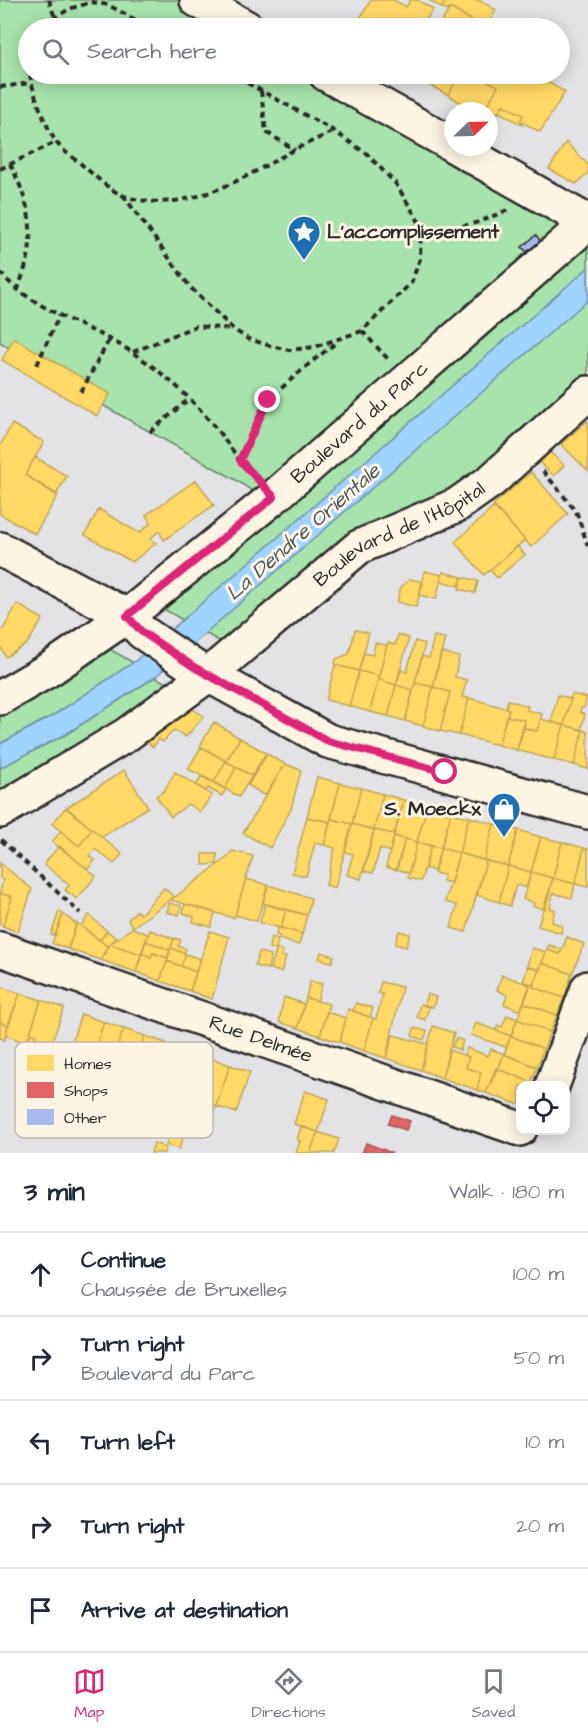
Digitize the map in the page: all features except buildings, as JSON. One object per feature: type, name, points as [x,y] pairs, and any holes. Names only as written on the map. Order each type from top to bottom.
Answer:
[{"type":"street","points":[[197,0],[230,18]]},
{"type":"street","points":[[344,84],[444,140]]},
{"type":"street","points":[[473,156],[588,223]]},
{"type":"street","name":"Boulevard du Parc","points":[[0,698],[135,624],[274,497],[588,223]]},
{"type":"street","name":"Boulevard de l'Hôpital","points":[[0,811],[126,735],[201,671],[359,547],[457,505],[491,481],[588,393]]},
{"type":"street","points":[[0,549],[135,624],[201,671],[328,741],[588,812]]},
{"type":"street","name":"Rue Delmée","points":[[0,949],[529,1136]]},
{"type":"street","points":[[554,1081],[588,988]]},
{"type":"path","points":[[49,0],[55,18],[69,9],[92,2],[108,5],[132,18]]},
{"type":"path","points":[[0,87],[23,84]]},
{"type":"path","points":[[31,84],[39,107],[56,142],[96,176],[123,195],[191,288],[232,329],[248,339],[289,350],[314,347],[362,331],[411,283],[420,260],[421,225],[396,184],[367,154],[334,131],[250,84]]},
{"type":"path","points":[[261,90],[266,132],[295,150]]},
{"type":"path","points":[[123,195],[151,201],[179,201],[237,183],[334,131]]},
{"type":"path","points":[[0,169],[56,142]]},
{"type":"path","points":[[10,164],[20,183],[28,210],[29,251],[18,289]]},
{"type":"path","points":[[421,225],[450,229],[478,222],[504,213],[536,192]]},
{"type":"path","points":[[0,272],[18,289],[59,315],[132,352],[173,384],[208,419],[240,460],[274,497]]},
{"type":"path","points":[[37,365],[59,315]]},
{"type":"path","points":[[132,352],[196,326],[232,329]]},
{"type":"path","points":[[362,331],[409,380]]},
{"type":"path","points":[[240,460],[268,400],[340,339]]},
{"type":"path","points":[[81,392],[109,340]]},
{"type":"path","points":[[150,432],[189,399]]},
{"type":"path","points":[[525,450],[576,511],[588,546]]},
{"type":"path","points":[[0,839],[80,913]]},
{"type":"green space","points":[[0,0],[197,0],[229,18],[18,18],[18,84],[344,84],[444,141],[444,156],[471,156],[588,222],[588,393],[231,648],[162,608],[268,502],[236,480],[97,402],[0,342]]},
{"type":"green space","points":[[106,647],[134,663],[54,715],[0,744],[0,709]]},
{"type":"green space","points":[[155,677],[173,686],[0,804],[0,768],[68,733]]},
{"type":"water","name":"La Dendre Orientale","points":[[588,268],[588,300],[155,677],[68,733],[0,768],[0,744],[54,715],[134,662]]},
{"type":"place","name":"L'accomplissement","points":[[304,261]]},
{"type":"place","name":"S. Moeckx","points":[[504,838]]},
{"type":"route","points":[[268,400],[240,460],[274,497],[127,616],[142,632],[194,667],[328,741],[445,772]]}]
